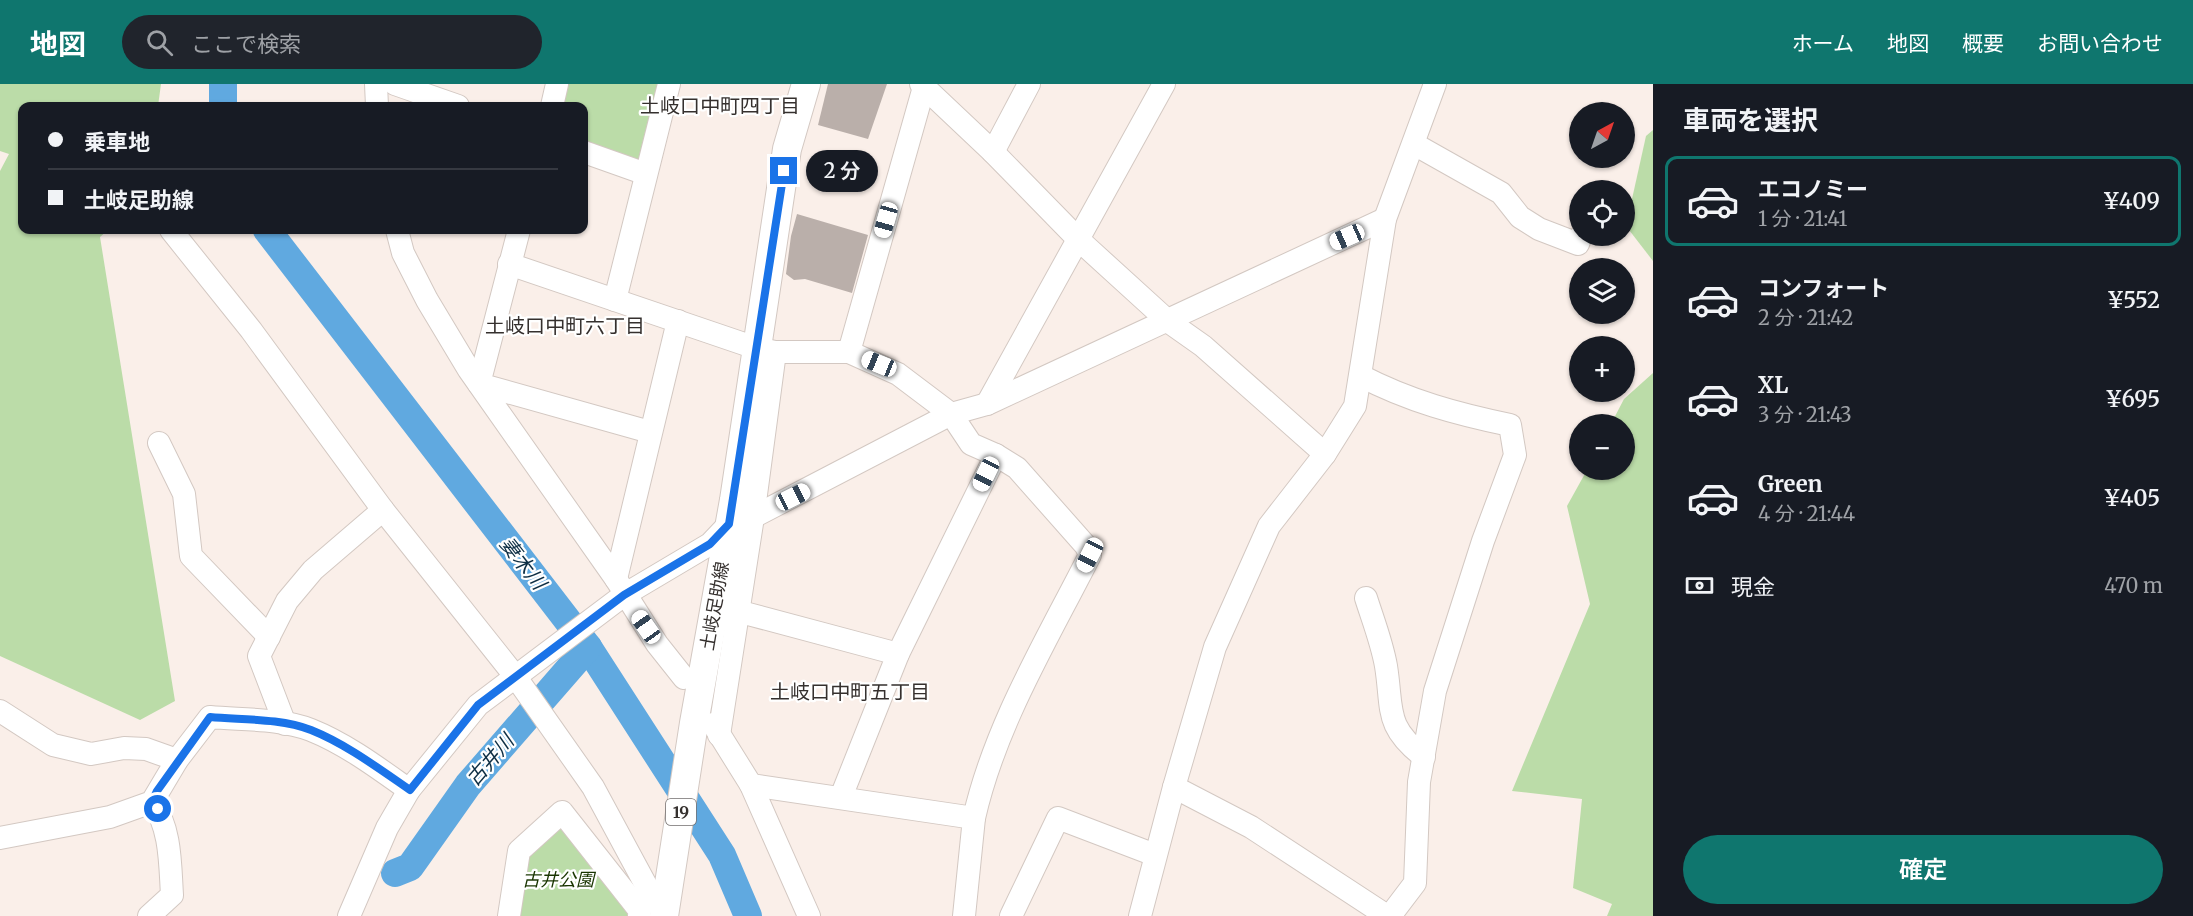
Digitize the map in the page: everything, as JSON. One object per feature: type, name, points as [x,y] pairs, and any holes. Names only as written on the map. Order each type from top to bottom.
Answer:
[{"type":"main road","name":"土岐足助線","points":[[659,911],[709,727],[766,350],[787,149],[806,84]]},
{"type":"street","points":[[376,84],[377,102]]},
{"type":"street","points":[[395,84],[447,102]]},
{"type":"street","points":[[553,102],[558,84]]},
{"type":"street","points":[[615,300],[669,84]]},
{"type":"street","points":[[993,152],[1029,84]]},
{"type":"street","points":[[987,404],[1080,241],[1164,84]]},
{"type":"street","points":[[1140,916],[1155,855],[1215,647],[1269,526],[1325,454],[1355,406],[1385,219],[1435,84]]},
{"type":"street","points":[[849,352],[923,86],[993,152],[1080,241],[1169,322],[1203,346],[1325,454]]},
{"type":"street","points":[[1414,144],[1500,193],[1520,217],[1539,229],[1569,241]]},
{"type":"street","points":[[588,153],[646,174]]},
{"type":"street","points":[[348,916],[387,828],[410,790],[478,705],[616,594],[710,544],[741,521],[951,414],[987,404],[1169,322],[1231,289],[1385,219]]},
{"type":"street","points":[[174,234],[251,330],[383,510],[520,672],[593,787],[659,911],[640,910],[561,812],[519,851],[509,916]]},
{"type":"street","points":[[398,234],[403,253],[427,300],[479,384],[616,594],[684,678]]},
{"type":"street","points":[[479,384],[518,234]]},
{"type":"street","points":[[509,264],[766,350],[849,352],[898,374],[951,414],[971,444],[996,454],[1017,468],[1098,558],[1021,690],[981,785],[974,818],[964,916]]},
{"type":"street","points":[[616,594],[650,432],[678,321]]},
{"type":"street","points":[[1174,787],[1251,827],[1389,916],[1415,883],[1419,782],[1435,691],[1452,633],[1515,455],[1510,425],[1449,412],[1395,394],[1361,376]]},
{"type":"street","points":[[479,384],[650,432]]},
{"type":"street","points":[[159,443],[184,494],[191,556],[269,637]]},
{"type":"street","points":[[841,797],[898,654],[996,454]]},
{"type":"street","points":[[285,724],[259,656],[287,601],[313,570],[383,510]]},
{"type":"street","points":[[741,521],[737,611],[709,727],[751,785],[809,916]]},
{"type":"street","points":[[1366,598],[1386,665],[1390,717],[1407,744],[1424,757]]},
{"type":"street","points":[[737,611],[898,654]]},
{"type":"street","points":[[0,711],[53,745],[91,754],[124,748],[146,749],[177,760]]},
{"type":"street","points":[[0,838],[110,817],[152,802],[177,760],[210,717],[285,724],[310,730],[363,757],[410,790]]},
{"type":"street","points":[[751,785],[974,818]]},
{"type":"street","points":[[149,916],[168,906],[169,844],[158,809],[152,802]]},
{"type":"street","points":[[1011,916],[1058,818],[1155,855]]},
{"type":"green space","points":[[0,84],[161,84],[159,102],[18,102],[18,234],[103,234],[100,237],[175,701],[140,720],[0,656],[0,171],[9,154],[0,151]]},
{"type":"green space","points":[[565,84],[661,84],[641,160],[635,163],[588,146],[588,102],[560,102]]},
{"type":"green space","points":[[1653,130],[1653,261],[1635,238],[1635,186],[1646,136]]},
{"type":"green space","points":[[1653,373],[1653,916],[1607,916],[1612,904],[1573,888],[1582,799],[1512,791],[1590,604],[1567,506],[1581,480],[1635,480],[1635,414],[1616,414],[1622,402],[1635,402],[1635,389]]},
{"type":"green space","name":"古井公園","points":[[559,824],[628,912],[627,916],[517,916],[526,855]]},
{"type":"building","points":[[828,84],[887,84],[868,139],[818,125]]},
{"type":"building","points":[[797,214],[868,235],[852,293],[805,279],[794,280],[786,274],[791,236]]},
{"type":"waterway","name":"妻木川","points":[[223,84],[223,102]]},
{"type":"waterway","name":"妻木川","points":[[270,234],[588,647],[722,855],[748,916]]},
{"type":"waterway","name":"古井川","points":[[395,873],[410,867],[468,785],[588,647]]},
{"type":"district","name":"土岐口中町四丁目","points":[[720,106]]},
{"type":"district","name":"土岐口中町六丁目","points":[[565,326]]},
{"type":"district","name":"土岐口中町五丁目","points":[[850,692]]},
{"type":"route","points":[[158,809],[152,802],[157,791],[210,717],[285,724],[310,730],[363,757],[410,790],[478,705],[624,595],[710,544],[729,524],[734,500],[784,171]]}]
